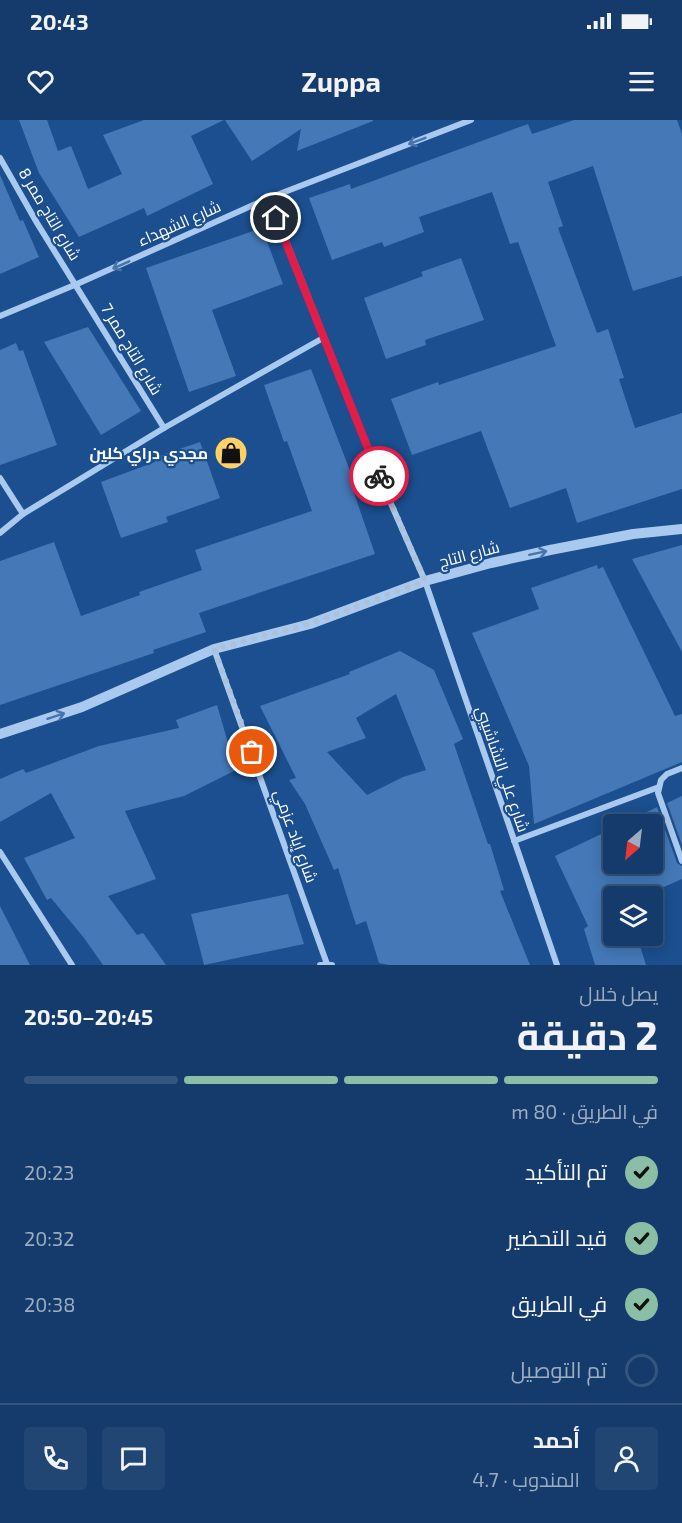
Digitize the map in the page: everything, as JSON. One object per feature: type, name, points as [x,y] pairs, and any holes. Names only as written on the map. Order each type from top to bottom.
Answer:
[{"type":"street","name":"شارع الشهداء","points":[[0,316],[269,198],[471,120]]},
{"type":"street","name":"شارع التاج ممر 8","points":[[0,158],[37,223],[77,284]]},
{"type":"street","name":"شارع علي النشاشيبي","points":[[269,198],[381,481],[425,581],[557,965]]},
{"type":"street","name":"شارع التاج ممر 7","points":[[77,284],[164,428]]},
{"type":"street","points":[[0,533],[23,514],[164,428],[323,338]]},
{"type":"street","points":[[0,478],[23,514]]},
{"type":"street","name":"شارع التاج","points":[[0,734],[82,707],[214,649],[310,624],[425,581],[550,550],[633,534],[682,529]]},
{"type":"street","name":"شارع إياد عزمي","points":[[214,649],[326,965]]},
{"type":"street","points":[[682,768],[667,774],[661,780],[659,787],[660,799],[682,861]]},
{"type":"street","points":[[514,841],[659,787]]},
{"type":"street","points":[[0,852],[72,965]]},
{"type":"building","points":[[19,120],[47,120],[58,151],[71,146],[88,189],[122,174],[103,135],[144,120],[224,120],[191,136],[213,184],[147,216],[144,208],[79,237],[39,173]]},
{"type":"building","points":[[225,120],[373,121],[297,151],[301,129],[252,161]]},
{"type":"building","points":[[574,120],[677,120],[682,134],[682,276],[633,291],[593,166],[548,182],[563,226],[558,228],[597,333],[608,329],[624,378],[619,379],[635,428],[682,413],[682,489],[577,523],[566,488],[510,508],[481,431],[412,455],[391,399],[438,382],[439,385],[556,346],[518,242],[510,244],[492,192],[419,217],[424,232],[384,247],[382,242],[332,260],[309,198],[350,184],[351,189],[528,124],[532,134]]},
{"type":"building","points":[[0,175],[39,257],[0,274]]},
{"type":"building","points":[[262,228],[283,284],[212,310],[236,376],[189,392],[146,268]]},
{"type":"building","points":[[461,258],[484,320],[425,340],[426,345],[386,359],[364,298],[423,276],[421,272]]},
{"type":"building","points":[[88,327],[141,411],[101,435],[44,342]]},
{"type":"building","points":[[16,343],[19,351],[23,350],[57,445],[0,465],[0,350]]},
{"type":"building","points":[[311,369],[357,489],[353,490],[375,554],[199,613],[206,632],[153,650],[154,653],[0,705],[0,561],[54,542],[81,616],[140,595],[139,592],[202,570],[195,550],[312,511],[264,385]]},
{"type":"building","points":[[200,442],[220,498],[166,517],[168,522],[121,538],[101,482],[155,462],[153,458]]},
{"type":"building","points":[[682,545],[682,652],[632,559]]},
{"type":"building","points":[[597,565],[598,569],[603,567],[675,716],[682,714],[682,762],[534,824],[529,766],[472,633],[539,609],[531,588]]},
{"type":"building","points":[[400,651],[434,670],[463,739],[454,744],[488,844],[490,844],[504,890],[500,891],[530,965],[389,965],[379,963],[366,921],[356,925],[338,868],[334,870],[305,804],[289,780],[296,778],[260,706],[350,674],[349,672]],"holes":[[[396,694],[426,770],[403,777],[367,795],[327,752],[366,738],[356,718]]]},
{"type":"building","points":[[217,705],[236,770],[184,796],[125,811],[156,879],[108,896],[137,935],[143,933],[166,965],[103,965],[51,898],[47,900],[24,858],[75,838],[51,793],[0,822],[0,779],[23,769],[26,773],[99,746],[179,728],[176,720]]},
{"type":"building","points":[[682,796],[682,845],[667,803]]},
{"type":"building","points":[[657,807],[660,814],[643,814]]},
{"type":"building","points":[[663,824],[677,863],[682,866],[682,879],[663,887],[603,886],[603,946],[640,946],[646,965],[595,965],[584,929],[588,926],[555,856],[603,833],[603,874],[663,874]]},
{"type":"building","points":[[288,894],[304,944],[204,965],[191,914]]},
{"type":"building","points":[[0,906],[30,965],[0,965]]},
{"type":"way so far","points":[[252,752],[214,649],[310,624],[425,581],[379,476]]},
{"type":"place","name":"مجدي دراي كلين","points":[[231,453]]},
{"type":"route","points":[[276,218],[379,476]]}]
